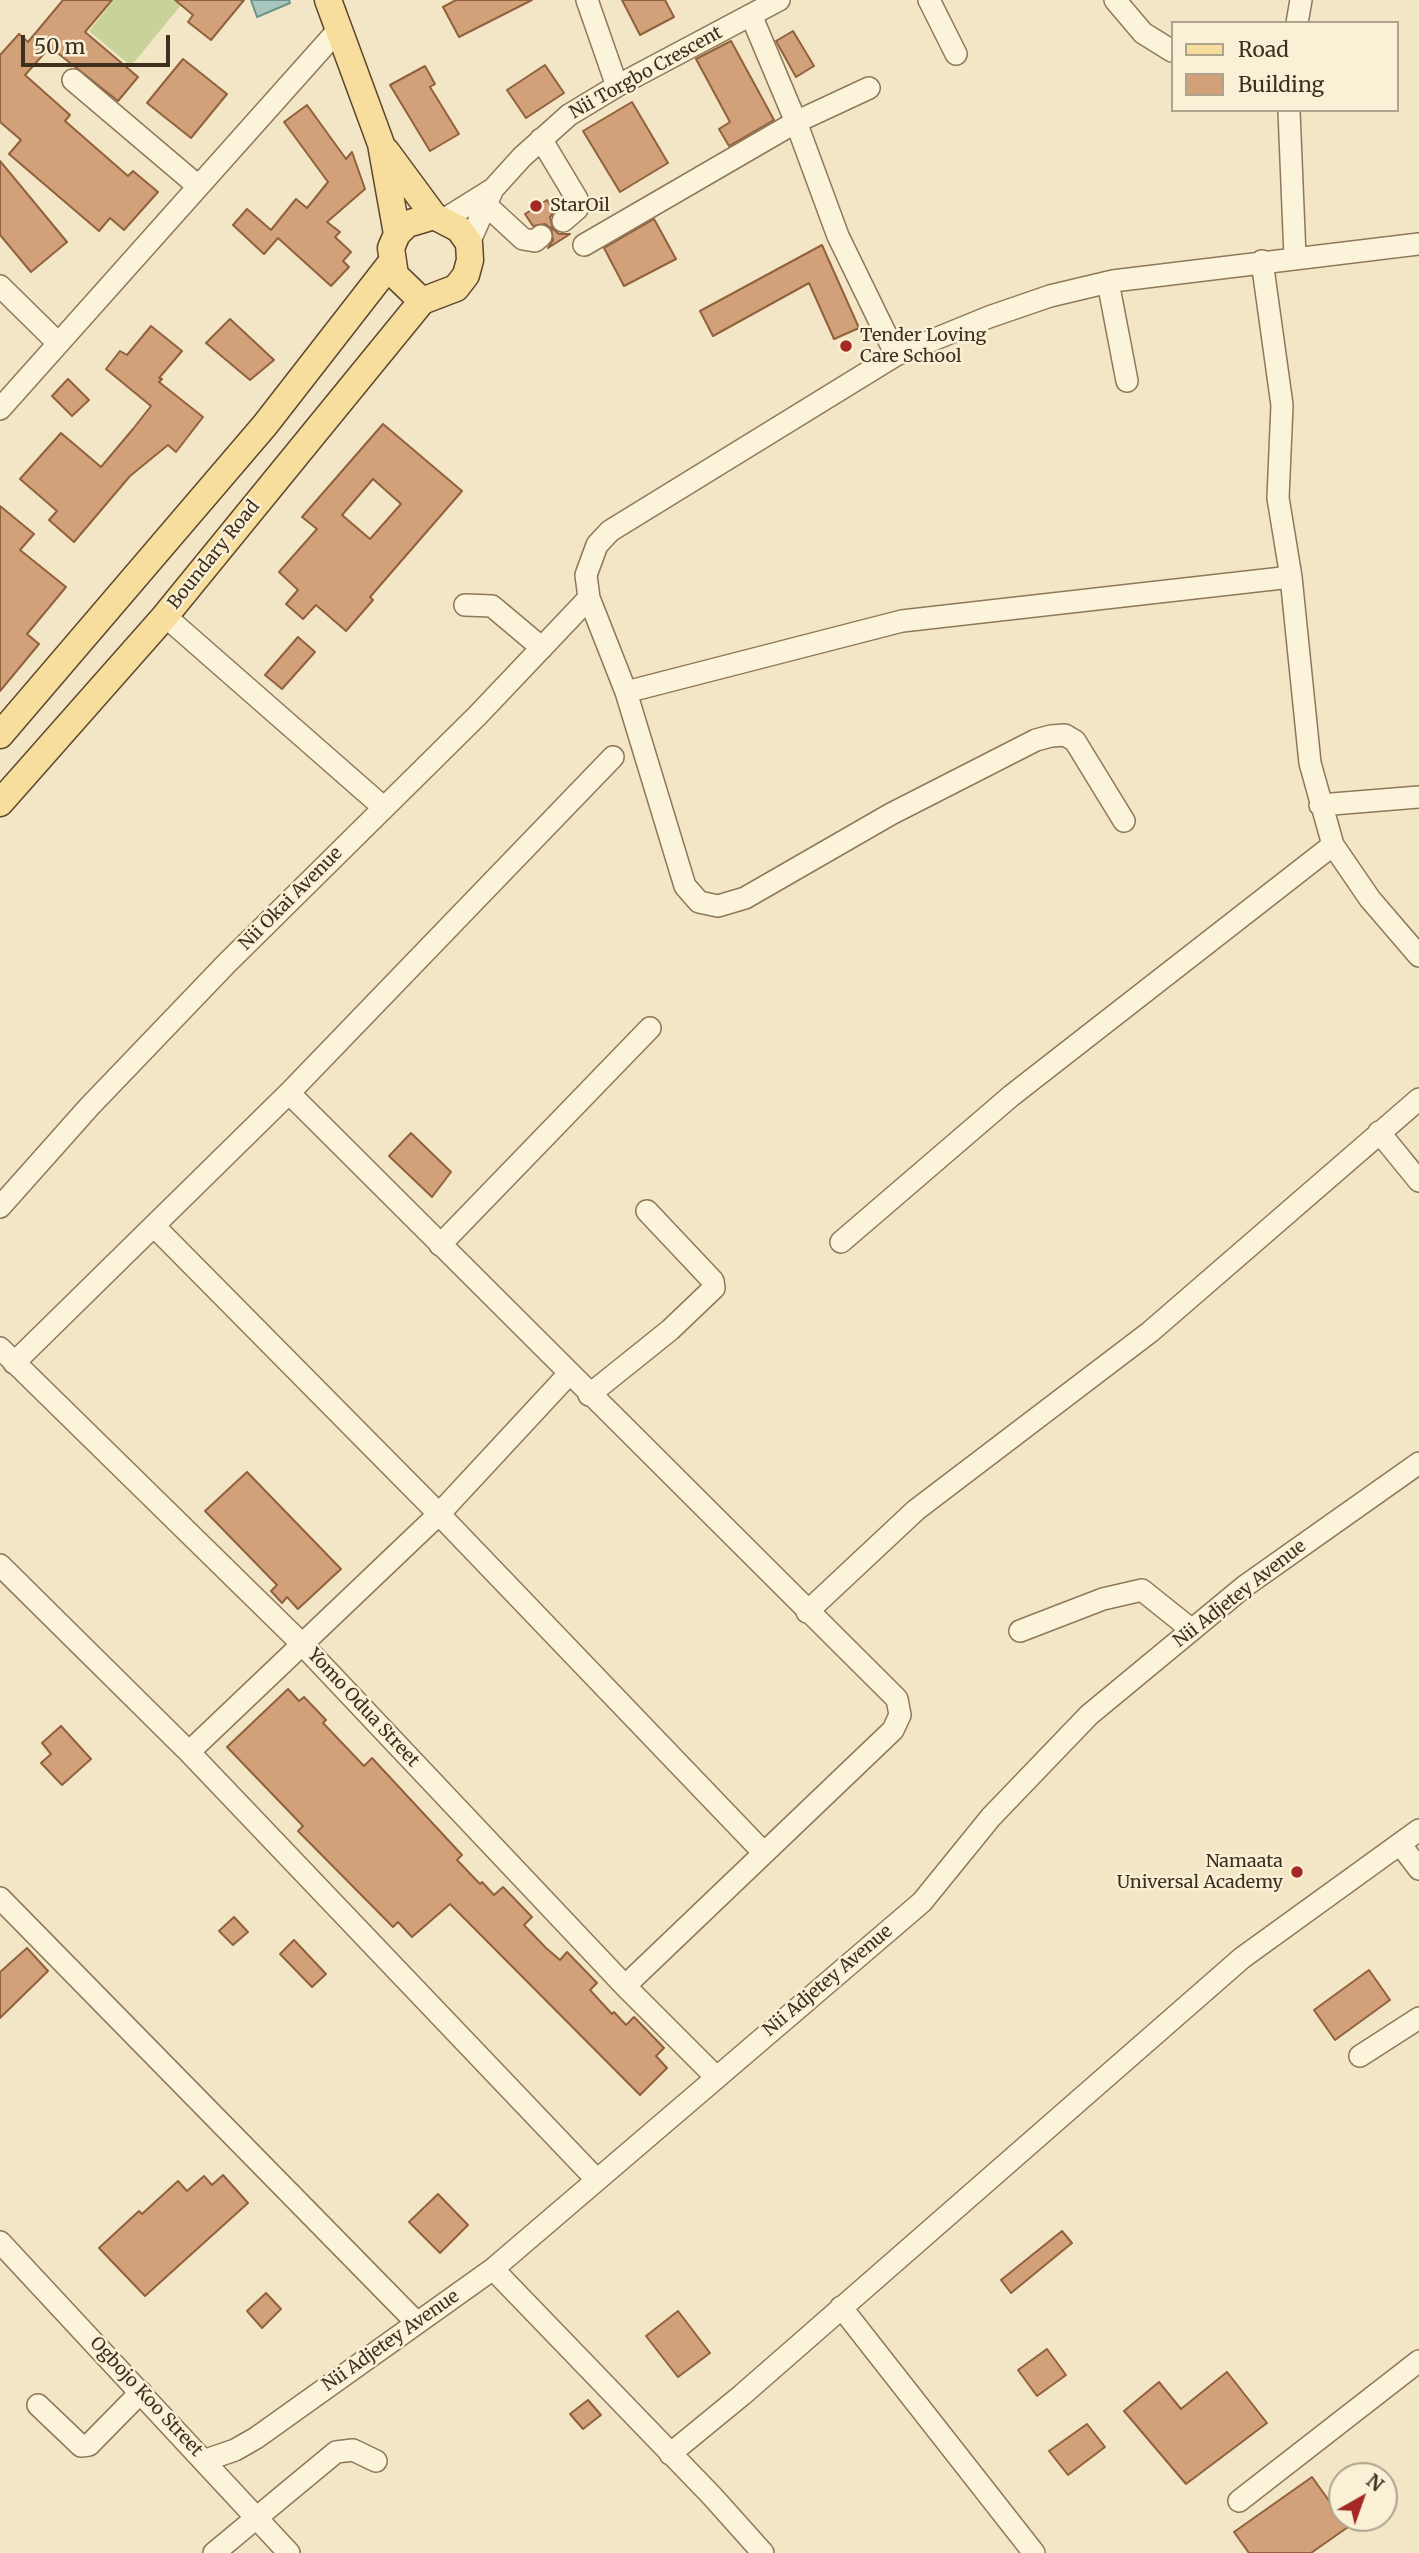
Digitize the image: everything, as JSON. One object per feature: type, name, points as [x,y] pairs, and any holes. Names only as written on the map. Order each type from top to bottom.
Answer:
[{"type":"main road","points":[[328,0],[381,144],[397,234]]},
{"type":"main road","points":[[381,144],[439,218],[459,229],[468,243],[470,260],[466,275],[456,288],[422,301],[402,284],[391,263],[391,248],[397,234],[407,223],[439,218]]},
{"type":"main road","points":[[0,735],[265,425],[391,263]]},
{"type":"main road","name":"Boundary Road","points":[[0,803],[165,616],[422,301]]},
{"type":"street","points":[[587,0],[617,86]]},
{"type":"street","name":"Nii Torgbo Crescent","points":[[489,197],[541,139],[569,115],[617,86],[779,0]]},
{"type":"street","points":[[929,0],[956,54]]},
{"type":"street","points":[[1115,0],[1143,33],[1170,50]]},
{"type":"street","points":[[1297,21],[1301,0]]},
{"type":"street","points":[[751,15],[796,122],[838,236],[896,355]]},
{"type":"street","points":[[0,409],[339,29]]},
{"type":"street","points":[[73,80],[198,186]]},
{"type":"street","points":[[584,245],[796,122],[869,88]]},
{"type":"street","points":[[1289,112],[1295,257]]},
{"type":"street","points":[[541,139],[577,200],[577,209],[563,221]]},
{"type":"street","points":[[439,218],[489,197]]},
{"type":"street","points":[[489,197],[523,239],[535,241],[541,236]]},
{"type":"street","points":[[468,243],[489,197]]},
{"type":"street","points":[[1124,821],[1074,741],[1065,735],[1051,736],[1036,740],[891,814],[745,898],[718,906],[699,902],[685,886],[626,692],[589,598],[586,575],[597,545],[610,531],[896,355],[989,317],[1050,296],[1108,282],[1262,261],[1419,244]]},
{"type":"street","points":[[1262,261],[1282,405],[1278,498],[1292,577],[1310,763],[1333,845],[1370,899],[1419,956]]},
{"type":"street","points":[[1108,282],[1128,380]]},
{"type":"street","points":[[0,286],[58,343]]},
{"type":"street","points":[[626,692],[902,621],[1292,577]]},
{"type":"street","name":"Nii Okai Avenue","points":[[0,1207],[89,1107],[218,972],[589,598]]},
{"type":"street","points":[[465,605],[492,606],[542,648]]},
{"type":"street","points":[[165,616],[383,807]]},
{"type":"street","points":[[7,1356],[154,1226],[289,1093],[613,757]]},
{"type":"street","points":[[1320,804],[1419,797]]},
{"type":"street","points":[[841,1242],[1011,1096],[1333,845]]},
{"type":"street","points":[[440,1245],[650,1028]]},
{"type":"street","points":[[289,1093],[568,1375],[897,1699],[901,1715],[893,1730],[625,1986]]},
{"type":"street","points":[[807,1612],[916,1510],[1150,1332],[1419,1099]]},
{"type":"street","points":[[1380,1132],[1419,1181]]},
{"type":"street","points":[[589,1395],[670,1330],[714,1288],[712,1281],[647,1210]]},
{"type":"street","points":[[154,1226],[439,1514],[764,1853]]},
{"type":"street","name":"Yomo Odua Street","points":[[7,1356],[301,1643],[625,1986],[716,2077]]},
{"type":"street","points":[[189,1752],[439,1514],[568,1375]]},
{"type":"street","name":"Nii Adjetey Avenue","points":[[206,2460],[235,2450],[256,2438],[493,2269],[922,1902],[991,1817],[1089,1715],[1245,1586],[1419,1463]]},
{"type":"street","points":[[0,1565],[189,1752],[596,2179]]},
{"type":"street","points":[[1020,1631],[1103,1599],[1142,1590],[1192,1630]]},
{"type":"street","points":[[670,2454],[1242,1958],[1419,1830]]},
{"type":"street","points":[[1400,1844],[1419,1869]]},
{"type":"street","points":[[0,1899],[416,2322]]},
{"type":"street","points":[[1360,2056],[1419,2018]]},
{"type":"street","name":"Ogbojo Koo Street","points":[[0,2242],[206,2460],[289,2553]]},
{"type":"street","points":[[493,2269],[763,2553]]},
{"type":"street","points":[[841,2307],[1034,2553]]},
{"type":"street","points":[[1239,2501],[1419,2361]]},
{"type":"street","points":[[38,2405],[81,2446],[89,2445],[141,2392]]},
{"type":"street","points":[[214,2553],[336,2452],[353,2450],[376,2461]]},
{"type":"green space","points":[[114,0],[175,0],[181,5],[131,66],[89,31]]},
{"type":"water","points":[[251,0],[289,0],[290,3],[257,17]]},
{"type":"building","points":[[63,0],[112,0],[85,32],[138,77],[118,101],[50,47],[25,75],[70,115],[65,121],[128,176],[133,171],[158,192],[124,230],[110,218],[99,231],[9,154],[21,140],[0,122],[0,55],[19,34],[28,42]]},
{"type":"building","points":[[175,0],[244,0],[211,40],[188,22],[193,15]]},
{"type":"building","points":[[456,0],[532,0],[459,37],[443,7]]},
{"type":"building","points":[[622,0],[665,0],[674,17],[640,35]]},
{"type":"building","points":[[793,31],[814,66],[796,77],[776,41]]},
{"type":"building","points":[[731,41],[774,120],[729,146],[719,129],[730,122],[696,59]]},
{"type":"building","points":[[183,59],[227,94],[191,138],[147,103]]},
{"type":"building","points":[[545,65],[564,93],[526,118],[507,90]]},
{"type":"building","points":[[425,66],[435,84],[430,87],[459,134],[430,151],[390,85]]},
{"type":"building","points":[[632,102],[668,163],[620,192],[583,131]]},
{"type":"building","points":[[307,105],[346,159],[352,152],[365,189],[327,222],[340,232],[335,237],[351,252],[343,261],[349,267],[331,286],[278,238],[264,254],[233,225],[247,209],[271,230],[296,199],[307,208],[328,182],[284,122]]},
{"type":"building","points":[[0,161],[67,242],[31,272],[0,235]]},
{"type":"building","points":[[547,200],[555,211],[550,217],[553,229],[559,234],[570,234],[548,248],[553,240],[551,228],[545,224],[533,226],[525,214]]},
{"type":"building","points":[[654,219],[676,259],[624,286],[604,248]]},
{"type":"building","points":[[822,245],[859,328],[834,339],[809,283],[713,336],[700,311]]},
{"type":"building","points":[[230,319],[274,360],[250,380],[206,343]]},
{"type":"building","points":[[151,326],[182,351],[159,378],[162,379],[159,382],[203,417],[176,452],[168,445],[130,476],[74,542],[49,520],[57,511],[20,479],[61,433],[101,467],[151,406],[106,369],[120,351],[127,355]]},
{"type":"building","points":[[68,379],[89,400],[72,416],[52,396]]},
{"type":"building","points":[[383,424],[462,491],[370,597],[373,600],[346,631],[316,605],[303,619],[286,604],[298,590],[279,572],[317,529],[302,517]],"holes":[[[373,479],[401,504],[370,539],[342,515]]]},
{"type":"building","points":[[0,506],[34,534],[20,550],[66,587],[27,634],[39,644],[0,691]]},
{"type":"building","points":[[298,637],[315,652],[282,689],[265,675]]},
{"type":"building","points":[[411,1133],[451,1172],[432,1197],[389,1156]]},
{"type":"building","points":[[247,1472],[341,1569],[298,1609],[287,1597],[282,1603],[271,1591],[277,1585],[205,1511]]},
{"type":"building","points":[[288,1689],[299,1701],[304,1697],[326,1720],[323,1723],[364,1766],[372,1758],[462,1855],[457,1860],[480,1884],[482,1882],[494,1895],[503,1887],[532,1917],[524,1925],[560,1960],[567,1952],[597,1983],[590,1990],[612,2014],[614,2012],[626,2025],[634,2017],[664,2048],[656,2056],[667,2068],[640,2095],[450,1904],[412,1937],[398,1922],[393,1927],[298,1831],[303,1826],[227,1747]]},
{"type":"building","points":[[61,1726],[91,1759],[62,1785],[41,1763],[51,1754],[42,1743]]},
{"type":"building","points":[[234,1917],[248,1932],[233,1945],[219,1931]]},
{"type":"building","points":[[294,1940],[326,1974],[312,1987],[280,1954]]},
{"type":"building","points":[[27,1948],[48,1971],[0,2018],[0,1972]]},
{"type":"building","points":[[1369,1970],[1390,2000],[1335,2040],[1314,2010]]},
{"type":"building","points":[[223,2175],[248,2203],[145,2296],[99,2248],[139,2211],[142,2214],[178,2181],[187,2191],[204,2176],[212,2185]]},
{"type":"building","points":[[438,2194],[468,2225],[440,2253],[409,2222]]},
{"type":"building","points":[[1062,2231],[1072,2243],[1011,2293],[1001,2280]]},
{"type":"building","points":[[266,2293],[281,2309],[262,2328],[247,2311]]},
{"type":"building","points":[[678,2311],[710,2353],[678,2377],[646,2336]]},
{"type":"building","points":[[1047,2349],[1066,2375],[1037,2396],[1018,2370]]},
{"type":"building","points":[[1227,2372],[1267,2423],[1186,2484],[1124,2411],[1159,2382],[1181,2409]]},
{"type":"building","points":[[588,2400],[601,2415],[583,2429],[570,2414]]},
{"type":"building","points":[[1087,2424],[1105,2447],[1068,2475],[1049,2451]]},
{"type":"building","points":[[1312,2477],[1328,2499],[1328,2532],[1341,2532],[1311,2553],[1249,2553],[1234,2532]]},
{"type":"place","name":"StarOil","points":[[536,206]]},
{"type":"place","name":"Tender Loving Care School","points":[[846,346]]},
{"type":"place","name":"Namaata Universal Academy","points":[[1297,1872]]}]
